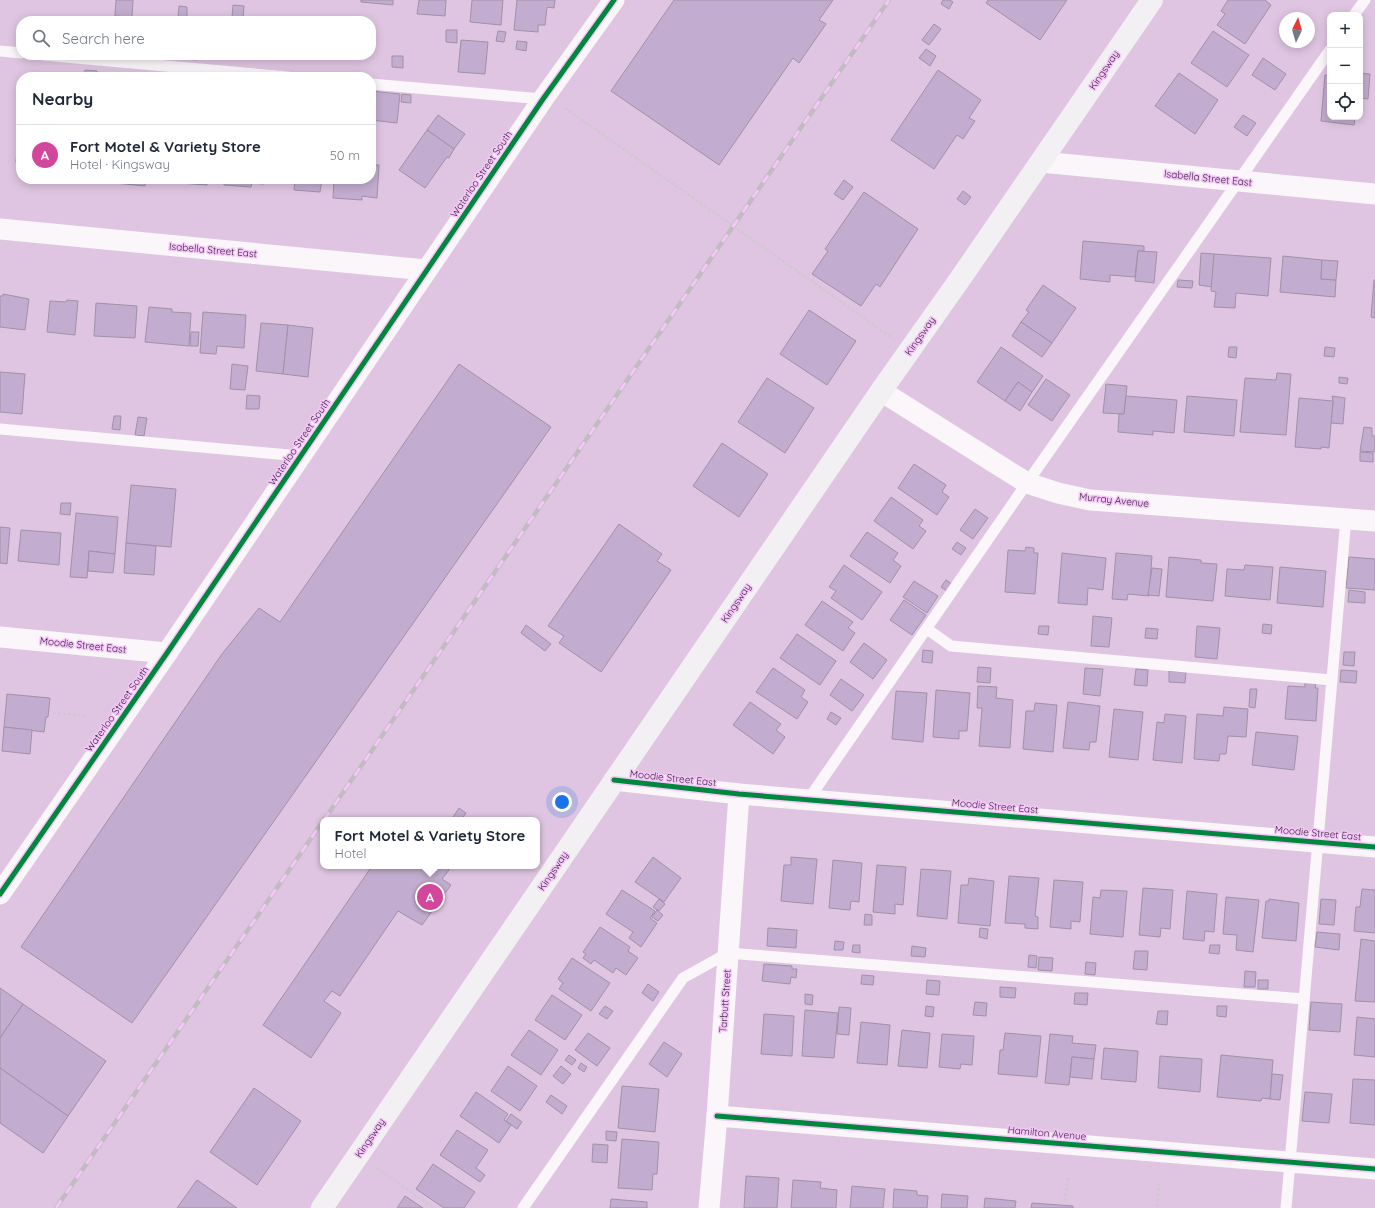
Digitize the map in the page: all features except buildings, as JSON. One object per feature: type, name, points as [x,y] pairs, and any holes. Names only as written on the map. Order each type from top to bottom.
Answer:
[{"type":"main road","name":"Kingsway","points":[[322,1208],[881,391],[1152,0]]},
{"type":"street","name":"Waterloo Street South","points":[[0,894],[167,653],[544,97],[614,0]]},
{"type":"street","name":"Isabella Street East","points":[[1041,162],[1375,194]]},
{"type":"street","name":"Isabella Street East","points":[[0,229],[426,270]]},
{"type":"street","name":"Murray Avenue","points":[[881,391],[1027,483],[1058,493],[1090,500],[1375,521]]},
{"type":"street","name":"Moodie Street East","points":[[0,637],[167,653]]},
{"type":"street","name":"Moodie Street East","points":[[614,780],[739,794],[1375,847]]},
{"type":"street","name":"Tarbutt Street","points":[[709,1208],[717,1116],[739,794]]},
{"type":"street","name":"Hamilton Avenue","points":[[717,1116],[1375,1169]]},
{"type":"lane","points":[[1356,12],[1365,0]]},
{"type":"lane","points":[[0,51],[16,53]]},
{"type":"lane","points":[[808,800],[1027,483],[1327,54]]},
{"type":"lane","points":[[99,60],[232,72]]},
{"type":"lane","points":[[376,84],[544,97]]},
{"type":"lane","points":[[0,429],[300,456]]},
{"type":"lane","points":[[1286,1208],[1346,518]]},
{"type":"lane","points":[[927,629],[951,646],[1332,680]]},
{"type":"lane","points":[[523,1208],[683,978],[728,953],[1304,999]]},
{"type":"path","points":[[544,97],[581,119],[910,349]]},
{"type":"path","points":[[53,713],[86,716]]},
{"type":"path","points":[[358,1155],[434,1208]]},
{"type":"path","points":[[1065,1201],[1068,1176]]},
{"type":"path","points":[[1157,1206],[1159,1184]]},
{"type":"railway","points":[[326,817],[889,0]]},
{"type":"railway","points":[[56,1208],[320,825]]},
{"type":"cycle path","points":[[0,894],[167,653],[543,99],[614,0]]},
{"type":"cycle path","points":[[614,780],[739,794],[1375,847]]},
{"type":"cycle path","points":[[717,1116],[1375,1169]]},
{"type":"place","name":"Fort Motel & Variety Store","points":[[430,897]]}]
